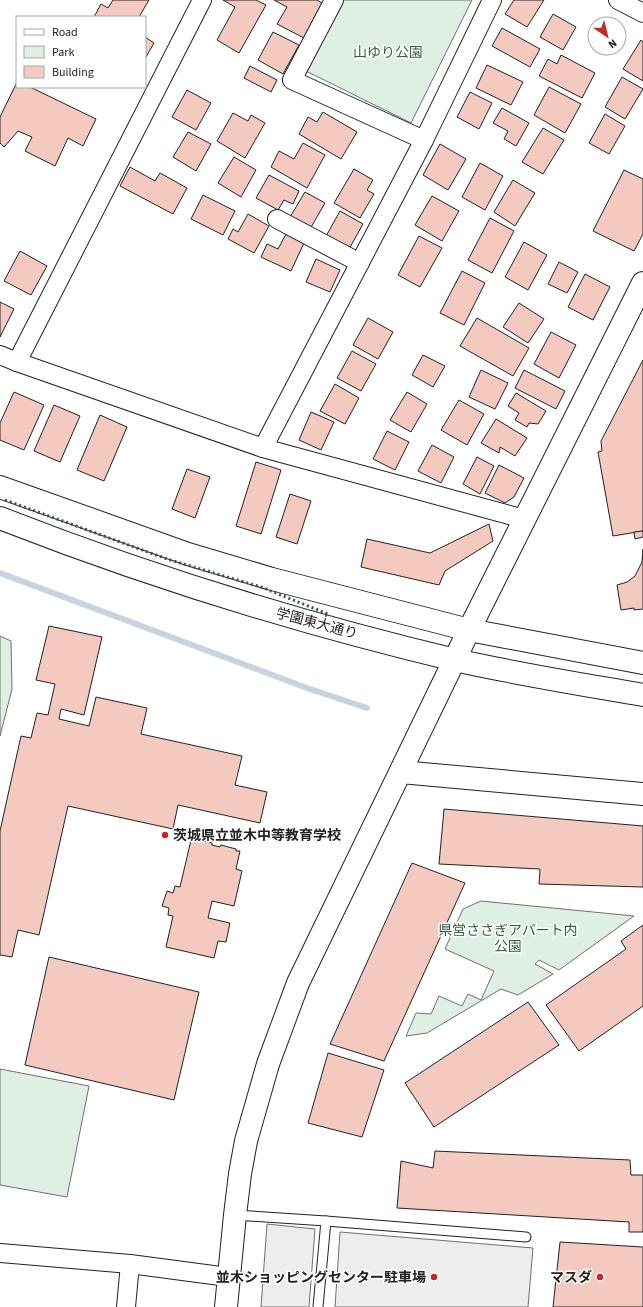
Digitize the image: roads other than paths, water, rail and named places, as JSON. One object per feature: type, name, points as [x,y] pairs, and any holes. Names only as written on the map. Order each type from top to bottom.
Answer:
[{"type":"street","points":[[17,362],[202,0]]},
{"type":"street","points":[[334,0],[292,80],[424,140]]},
{"type":"street","points":[[263,448],[424,140],[492,0]]},
{"type":"street","points":[[618,0],[643,13]]},
{"type":"street","points":[[277,219],[360,263]]},
{"type":"street","points":[[226,1307],[235,1215],[246,1141],[268,1064],[296,990],[469,630],[643,283]]},
{"type":"street","points":[[0,355],[263,448],[524,519]]},
{"type":"street","points":[[0,487],[188,554],[279,580],[469,630],[643,662]]},
{"type":"street","name":"学園東大通り","points":[[0,518],[118,562],[257,607],[455,660],[500,670],[643,695]]},
{"type":"street","points":[[401,772],[643,794]]},
{"type":"street","points":[[0,1253],[130,1264],[228,1277]]},
{"type":"street","points":[[126,1307],[130,1264]]},
{"type":"lane","points":[[235,1215],[526,1237]]},
{"type":"lane","points":[[318,1307],[326,1221]]},
{"type":"waterway","points":[[0,573],[307,688],[367,708]]},
{"type":"place","name":"茨城県立並木中等教育学校","points":[[165,835]]},
{"type":"place","name":"並木ショッピングセンター駐車場","points":[[434,1277]]},
{"type":"place","name":"マスダ","points":[[600,1277]]},
{"type":"park label","name":"山ゆり公園","points":[[388,52]]},
{"type":"park label","name":"県営ささぎアパート内 公園","points":[[508,938]]}]
